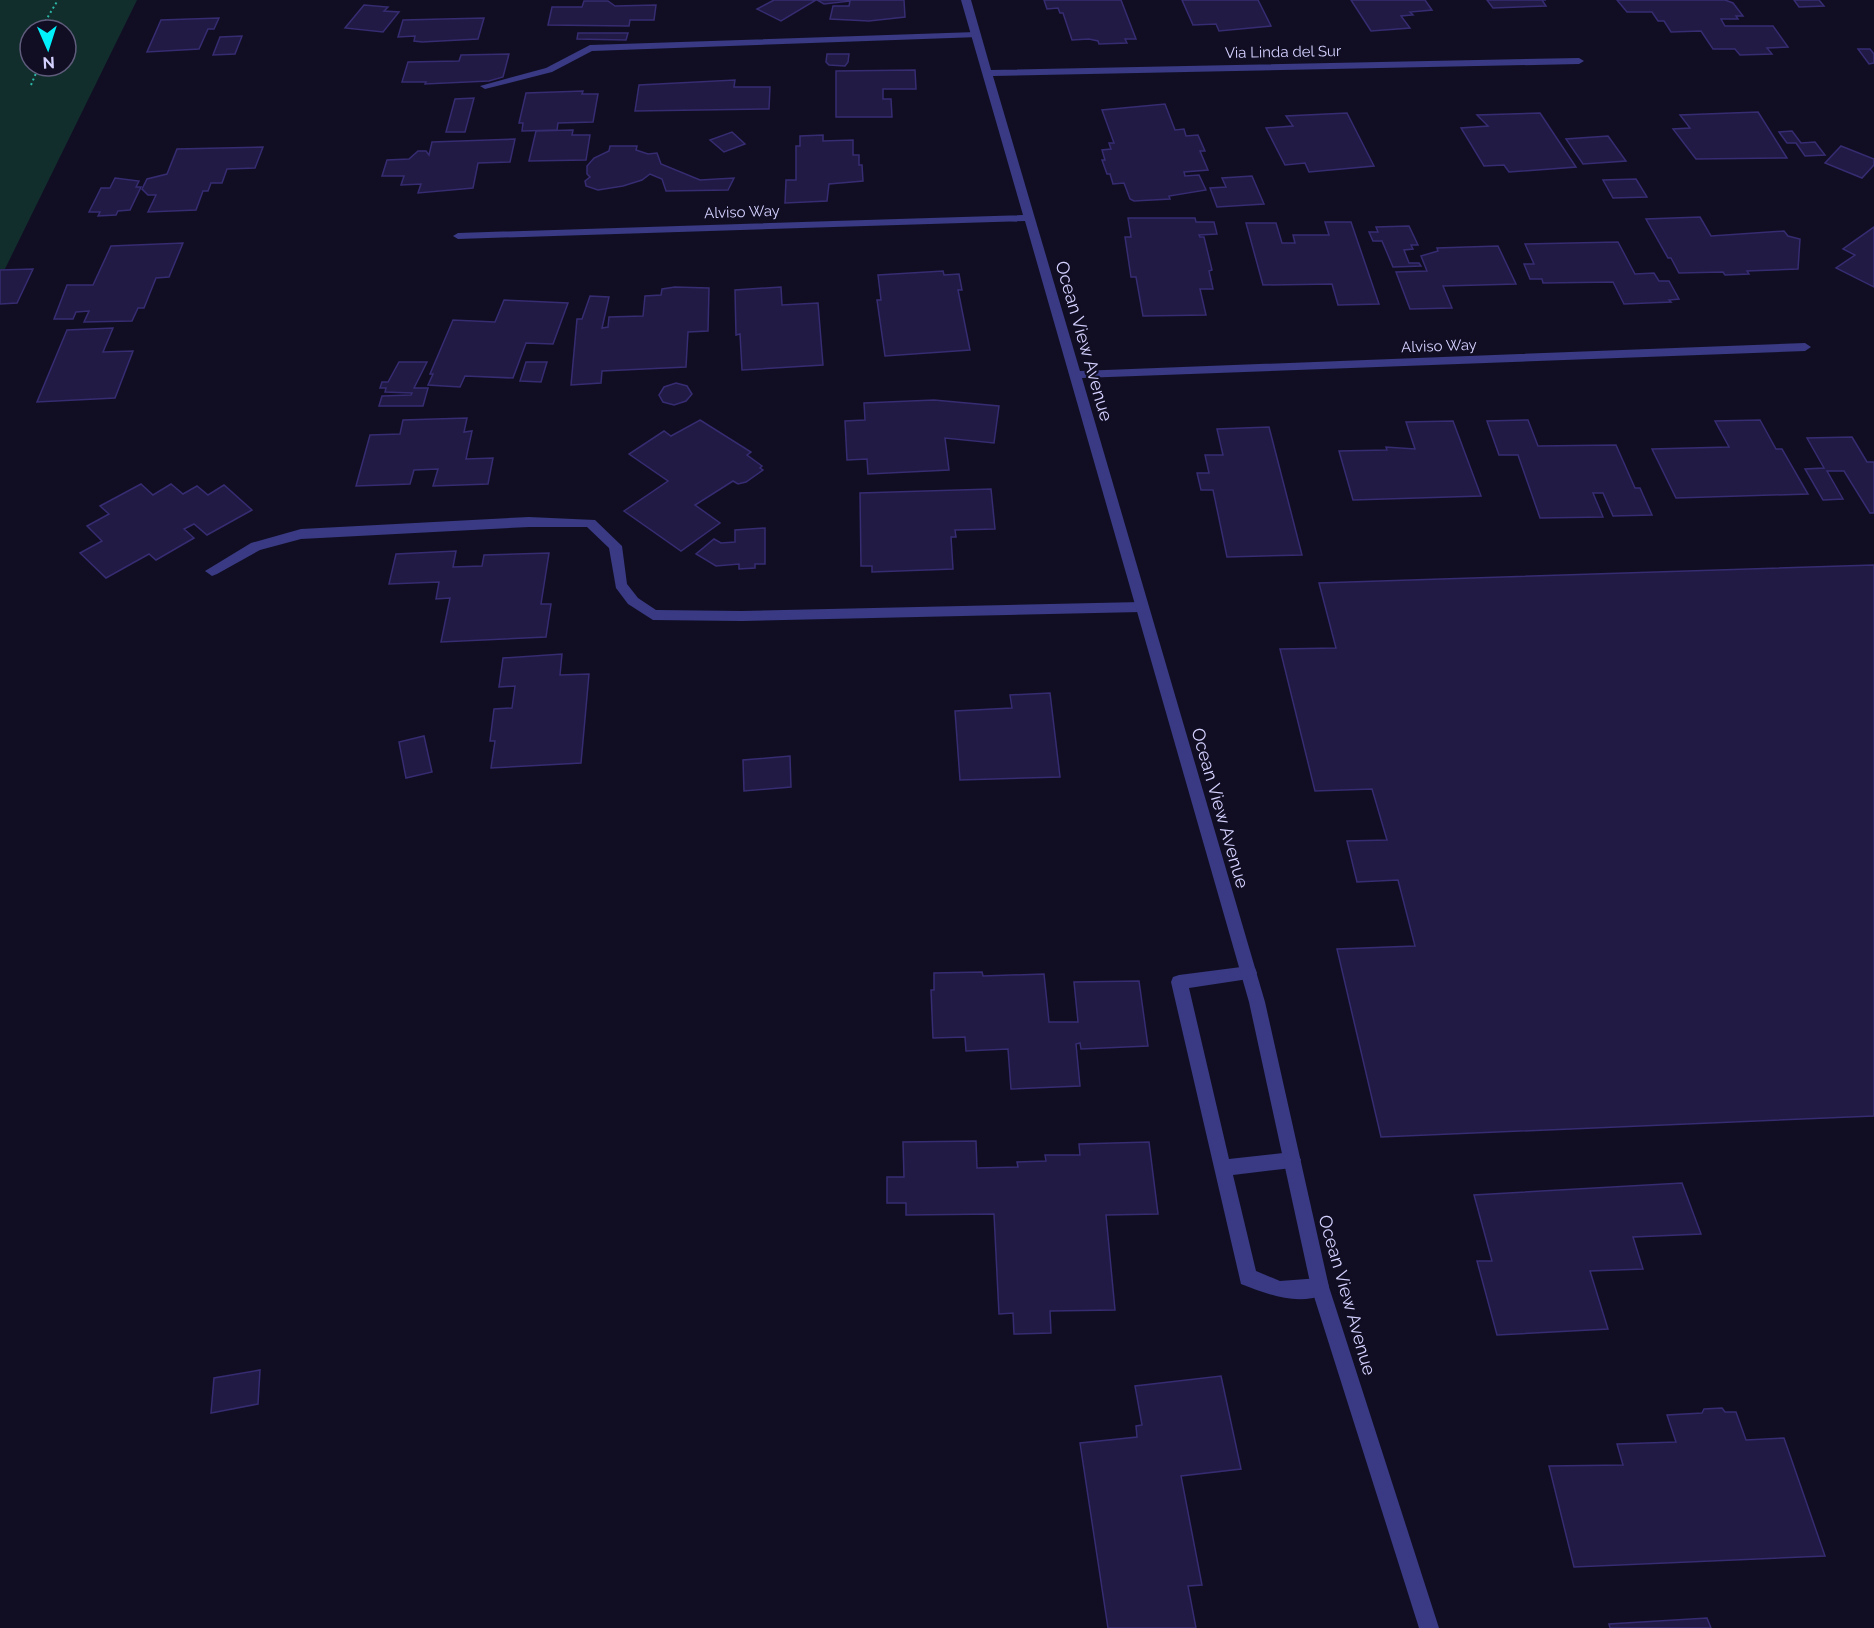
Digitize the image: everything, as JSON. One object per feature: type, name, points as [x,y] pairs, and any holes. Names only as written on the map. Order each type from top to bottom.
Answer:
[{"type":"street","name":"Ocean View Avenue","points":[[966,0],[1249,973],[1320,1287],[1429,1628]]},
{"type":"street","points":[[485,86],[549,70],[590,48],[976,35]]},
{"type":"street","name":"Via Linda del Sur","points":[[988,73],[1579,62]]},
{"type":"street","name":"Alviso Way","points":[[458,236],[1028,218]]},
{"type":"street","name":"Alviso Way","points":[[1074,375],[1804,347]]},
{"type":"street","points":[[212,571],[256,546],[301,534],[529,522],[590,524],[615,546],[621,585],[633,601],[653,615],[742,616],[1141,607]]},
{"type":"street","points":[[1249,973],[1179,982],[1248,1277],[1280,1290],[1320,1287]]},
{"type":"street","points":[[1223,1168],[1292,1160]]},
{"type":"path","points":[[47,18],[58,0]]},
{"type":"path","points":[[31,85],[34,78]]},
{"type":"green space","points":[[0,0],[137,0],[0,279]]},
{"type":"building","points":[[774,0],[816,0],[781,21],[757,9]]},
{"type":"building","points":[[817,0],[904,0],[905,17],[869,21],[830,19],[833,6],[849,6],[850,1],[824,4]]},
{"type":"building","points":[[1044,0],[1121,0],[1136,39],[1125,39],[1127,43],[1099,44],[1098,41],[1089,39],[1072,40],[1063,13],[1060,13],[1058,8],[1047,9]]},
{"type":"building","points":[[1182,0],[1258,0],[1271,26],[1219,31],[1216,24],[1193,25]]},
{"type":"building","points":[[1351,0],[1425,0],[1432,10],[1410,12],[1413,15],[1401,16],[1410,28],[1371,31]]},
{"type":"building","points":[[1487,0],[1542,0],[1546,6],[1493,8]]},
{"type":"building","points":[[1617,0],[1725,0],[1733,3],[1743,16],[1736,16],[1738,19],[1721,19],[1725,26],[1773,26],[1788,47],[1767,48],[1772,54],[1740,55],[1735,49],[1713,49],[1701,31],[1671,32],[1664,21],[1658,21],[1652,12],[1627,12]]},
{"type":"building","points":[[1794,0],[1819,0],[1824,6],[1799,7]]},
{"type":"building","points":[[584,1],[608,1],[615,6],[656,5],[654,20],[630,20],[629,26],[548,25],[552,7],[582,7]]},
{"type":"building","points":[[364,5],[388,7],[384,11],[399,12],[383,32],[345,28]]},
{"type":"building","points":[[219,18],[214,29],[208,29],[199,49],[147,52],[161,20]]},
{"type":"building","points":[[484,18],[478,39],[422,42],[414,41],[415,36],[398,37],[403,20]]},
{"type":"building","points":[[578,33],[628,33],[626,40],[577,39]]},
{"type":"building","points":[[242,36],[235,54],[213,55],[220,37]]},
{"type":"building","points":[[1858,49],[1870,49],[1874,54],[1874,63],[1869,64]]},
{"type":"building","points":[[509,54],[503,77],[489,81],[425,84],[426,82],[402,82],[408,62],[459,61],[461,55]]},
{"type":"building","points":[[827,54],[849,54],[848,62],[845,66],[829,65],[826,62]]},
{"type":"building","points":[[915,70],[916,89],[883,89],[883,99],[891,99],[892,117],[836,117],[836,71]]},
{"type":"building","points":[[735,80],[734,87],[770,87],[769,109],[635,111],[639,85]]},
{"type":"building","points":[[583,91],[582,94],[598,94],[593,122],[558,123],[557,130],[522,131],[523,123],[519,123],[526,93]]},
{"type":"building","points":[[474,98],[465,132],[446,132],[455,99]]},
{"type":"building","points":[[1165,104],[1175,130],[1184,129],[1186,136],[1198,135],[1205,151],[1200,151],[1208,170],[1184,172],[1185,176],[1199,175],[1206,190],[1169,196],[1170,199],[1134,201],[1130,199],[1124,183],[1113,184],[1102,160],[1105,160],[1102,150],[1111,149],[1109,143],[1114,143],[1102,110]]},
{"type":"building","points":[[1758,112],[1787,158],[1696,159],[1673,129],[1690,128],[1680,115]]},
{"type":"building","points":[[1347,113],[1374,166],[1309,172],[1305,163],[1285,165],[1266,128],[1293,126],[1286,116]]},
{"type":"building","points":[[1540,113],[1576,167],[1509,172],[1504,165],[1484,166],[1461,128],[1488,126],[1477,115]]},
{"type":"building","points":[[573,130],[572,135],[590,135],[586,160],[529,161],[536,131]]},
{"type":"building","points":[[1792,131],[1801,143],[1815,142],[1825,155],[1805,156],[1796,143],[1787,143],[1779,132]]},
{"type":"building","points":[[732,132],[745,144],[724,152],[710,140]]},
{"type":"building","points":[[823,135],[823,141],[853,140],[853,155],[859,155],[863,181],[829,184],[827,201],[785,203],[786,180],[796,180],[796,146],[800,146],[800,136]]},
{"type":"building","points":[[1608,136],[1626,161],[1583,164],[1566,139]]},
{"type":"building","points":[[515,139],[510,162],[478,163],[473,188],[418,193],[421,184],[401,185],[404,176],[382,176],[387,160],[409,159],[418,151],[426,151],[429,155],[432,142]]},
{"type":"building","points":[[610,146],[637,146],[636,150],[648,154],[657,153],[661,164],[700,180],[734,178],[728,190],[666,191],[662,179],[650,174],[642,180],[623,186],[598,190],[586,186],[585,181],[590,177],[587,174],[587,166],[594,158],[609,151]]},
{"type":"building","points":[[1841,146],[1874,159],[1874,165],[1862,178],[1825,163]]},
{"type":"building","points":[[263,147],[255,168],[227,169],[222,183],[211,183],[208,191],[203,191],[196,210],[148,212],[156,195],[148,195],[142,189],[147,179],[167,174],[177,149]]},
{"type":"building","points":[[1252,176],[1264,204],[1217,207],[1210,188],[1226,187],[1222,178]]},
{"type":"building","points":[[115,178],[139,181],[136,187],[141,187],[130,210],[118,211],[116,215],[98,216],[100,212],[89,212],[101,188],[110,188]]},
{"type":"building","points":[[1636,179],[1647,197],[1613,198],[1603,180]]},
{"type":"building","points":[[1700,217],[1711,236],[1784,231],[1788,236],[1800,239],[1798,269],[1747,271],[1749,274],[1725,275],[1723,272],[1679,273],[1646,219]]},
{"type":"building","points":[[1128,218],[1195,218],[1196,222],[1214,222],[1217,234],[1199,235],[1204,237],[1212,270],[1209,271],[1213,289],[1200,289],[1206,315],[1143,316],[1136,277],[1131,277],[1125,237],[1131,237]]},
{"type":"building","points":[[1325,222],[1351,222],[1379,304],[1338,305],[1332,284],[1263,285],[1246,223],[1276,223],[1282,243],[1295,243],[1293,235],[1329,235]]},
{"type":"building","points":[[1409,226],[1418,245],[1411,245],[1413,249],[1404,250],[1409,263],[1419,263],[1421,266],[1393,267],[1382,241],[1373,241],[1369,232],[1378,232],[1376,227]]},
{"type":"building","points":[[1874,227],[1874,287],[1836,268],[1855,255],[1843,249]]},
{"type":"building","points":[[1618,242],[1635,274],[1654,273],[1659,281],[1669,281],[1679,299],[1669,300],[1671,302],[1624,304],[1613,282],[1543,283],[1542,279],[1530,279],[1524,264],[1534,264],[1525,244]]},
{"type":"building","points":[[183,243],[169,277],[156,278],[144,308],[138,308],[132,321],[84,322],[89,311],[76,312],[73,319],[54,319],[67,285],[93,285],[111,246]]},
{"type":"building","points":[[1498,246],[1516,284],[1443,286],[1452,308],[1410,309],[1396,272],[1427,271],[1421,256],[1438,251],[1437,248]]},
{"type":"building","points":[[33,269],[17,303],[0,304],[0,270]]},
{"type":"building","points":[[943,271],[944,275],[959,274],[962,290],[958,290],[970,350],[885,356],[877,300],[881,300],[878,275]]},
{"type":"building","points":[[781,287],[782,305],[818,303],[823,365],[742,370],[740,334],[736,335],[735,290]]},
{"type":"building","points":[[709,288],[708,331],[688,332],[686,367],[602,371],[601,383],[571,385],[577,319],[582,319],[590,296],[609,297],[602,328],[608,327],[609,317],[643,316],[645,296],[661,295],[662,289]]},
{"type":"building","points":[[504,300],[568,303],[553,344],[526,343],[513,378],[465,376],[460,387],[428,385],[433,374],[430,374],[453,320],[495,322]]},
{"type":"building","points":[[113,328],[103,352],[133,351],[115,398],[37,402],[67,330]]},
{"type":"building","points":[[399,362],[427,362],[414,388],[428,388],[423,406],[379,406],[382,396],[411,395],[412,393],[385,392],[386,388],[380,388],[382,382],[388,382]]},
{"type":"building","points":[[526,362],[547,362],[541,382],[520,381]]},
{"type":"building","points":[[676,383],[687,386],[692,394],[686,401],[674,405],[663,402],[659,395],[664,387]]},
{"type":"building","points":[[934,400],[999,406],[994,443],[945,438],[949,470],[868,474],[867,459],[847,460],[845,421],[865,420],[864,403]]},
{"type":"building","points":[[467,418],[464,432],[472,431],[466,459],[493,458],[488,484],[433,486],[438,469],[414,470],[410,484],[356,486],[370,435],[400,434],[403,420]]},
{"type":"building","points":[[700,420],[751,452],[747,455],[762,466],[760,468],[763,470],[746,482],[738,484],[733,481],[695,505],[720,523],[681,551],[624,511],[668,481],[629,454],[664,431],[671,436]]},
{"type":"building","points":[[1528,420],[1538,446],[1616,445],[1635,488],[1640,488],[1652,515],[1613,516],[1603,493],[1593,493],[1603,517],[1540,518],[1518,455],[1499,455],[1487,421]]},
{"type":"building","points":[[1760,420],[1776,449],[1782,449],[1808,494],[1676,498],[1652,449],[1729,447],[1715,421]]},
{"type":"building","points":[[1453,421],[1481,496],[1353,500],[1339,451],[1387,450],[1386,447],[1415,449],[1406,422]]},
{"type":"building","points":[[1269,427],[1302,555],[1227,557],[1213,490],[1201,490],[1197,473],[1209,473],[1205,455],[1223,455],[1217,429]]},
{"type":"building","points":[[1852,437],[1867,462],[1874,462],[1874,513],[1870,513],[1844,471],[1827,471],[1843,499],[1823,500],[1805,469],[1824,468],[1807,438]]},
{"type":"building","points":[[141,484],[153,495],[171,484],[183,494],[197,486],[208,495],[224,485],[252,510],[207,535],[194,524],[184,529],[194,538],[156,560],[149,554],[106,578],[80,553],[102,541],[87,526],[109,514],[100,506]]},
{"type":"building","points":[[991,489],[995,529],[955,530],[956,537],[951,537],[953,569],[872,572],[872,566],[861,566],[860,493]]},
{"type":"building","points":[[765,528],[765,564],[755,564],[755,568],[739,569],[739,564],[716,566],[696,554],[714,539],[721,543],[735,542],[735,530]]},
{"type":"building","points":[[456,551],[453,567],[482,566],[484,555],[549,553],[541,604],[551,604],[546,637],[441,642],[450,598],[436,599],[439,582],[389,584],[396,554]]},
{"type":"building","points":[[1874,565],[1874,1116],[1381,1137],[1337,949],[1415,946],[1398,880],[1357,882],[1347,841],[1387,840],[1372,789],[1315,791],[1280,649],[1336,648],[1319,583]]},
{"type":"building","points":[[562,654],[560,675],[589,674],[581,763],[491,768],[495,741],[490,741],[494,709],[512,708],[515,686],[499,687],[503,658]]},
{"type":"building","points":[[1050,693],[1060,777],[960,780],[955,711],[1012,708],[1010,695]]},
{"type":"building","points":[[424,736],[432,772],[406,778],[399,742]]},
{"type":"building","points":[[790,756],[791,787],[744,791],[743,760]]},
{"type":"building","points":[[982,972],[983,976],[1044,974],[1049,1022],[1078,1022],[1074,982],[1139,981],[1148,1046],[1081,1049],[1080,1043],[1076,1044],[1080,1086],[1011,1089],[1008,1049],[966,1051],[965,1037],[933,1038],[931,990],[934,990],[934,973]]},
{"type":"building","points":[[976,1141],[977,1168],[1018,1167],[1017,1162],[1046,1161],[1045,1155],[1080,1155],[1079,1144],[1149,1142],[1158,1214],[1106,1215],[1115,1310],[1050,1311],[1051,1333],[1014,1334],[1013,1313],[999,1314],[994,1214],[906,1215],[906,1203],[887,1203],[887,1177],[904,1177],[903,1142]]},
{"type":"building","points":[[1682,1183],[1701,1234],[1633,1237],[1643,1269],[1590,1271],[1608,1329],[1497,1335],[1477,1261],[1492,1261],[1474,1195]]},
{"type":"building","points":[[260,1370],[258,1404],[211,1413],[214,1378]]},
{"type":"building","points":[[1221,1376],[1241,1469],[1181,1476],[1202,1585],[1188,1586],[1196,1628],[1108,1628],[1080,1443],[1137,1437],[1136,1426],[1142,1425],[1135,1386]]},
{"type":"building","points":[[1722,1408],[1725,1412],[1736,1412],[1746,1440],[1784,1438],[1825,1556],[1574,1567],[1549,1466],[1623,1465],[1617,1444],[1676,1442],[1667,1415],[1702,1413],[1704,1409]]},
{"type":"building","points":[[1707,1618],[1711,1628],[1610,1628],[1609,1624]]}]
